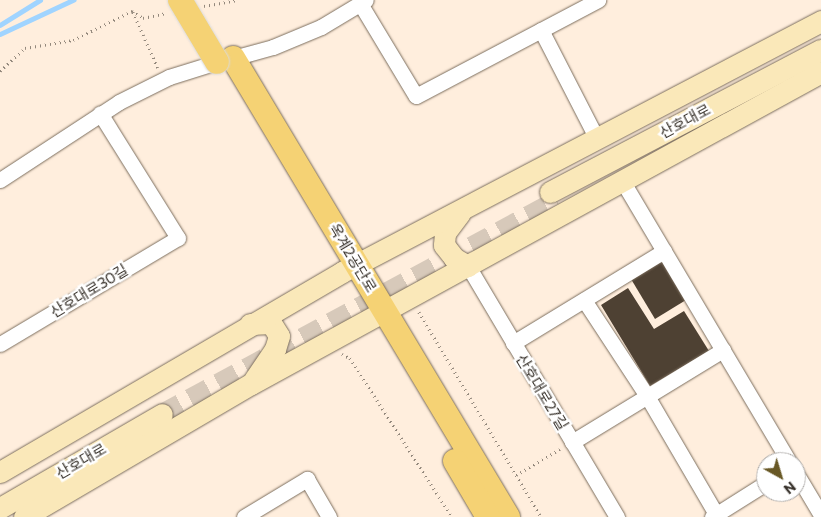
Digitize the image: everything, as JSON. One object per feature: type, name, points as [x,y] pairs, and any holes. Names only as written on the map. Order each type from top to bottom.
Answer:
[{"type":"main road","name":"옥계2공단로","points":[[187,5],[225,60],[377,315],[488,517]]},
{"type":"main road","name":"옥계2공단로","points":[[377,315],[508,517]]},
{"type":"street","points":[[0,180],[100,113],[164,80],[273,47],[363,2],[416,96],[598,0]]},
{"type":"street","points":[[0,472],[250,324],[349,268],[464,210],[596,137],[821,21]]},
{"type":"street","points":[[541,30],[596,137]]},
{"type":"street","name":"산호대로","points":[[821,50],[553,196],[821,61]]},
{"type":"street","points":[[24,517],[251,384],[622,182],[725,122],[821,72]]},
{"type":"street","name":"산호대로30길","points":[[0,344],[178,238],[100,113]]},
{"type":"street","points":[[622,182],[783,452]]},
{"type":"street","points":[[464,210],[449,226],[444,245],[454,258],[468,266]]},
{"type":"street","points":[[514,343],[664,251]]},
{"type":"street","name":"산호대로27길","points":[[468,266],[617,517]]},
{"type":"street","points":[[584,300],[647,396],[714,516],[756,489]]},
{"type":"street","points":[[250,324],[271,323],[279,336],[275,349],[251,384]]},
{"type":"street","points":[[572,442],[723,350]]},
{"type":"street","name":"산호대로","points":[[0,496],[158,410],[0,508]]},
{"type":"street","points":[[244,517],[307,478],[329,517]]},
{"type":"street","points":[[806,490],[821,515]]},
{"type":"path","points":[[132,11],[143,18],[187,5],[237,0]]},
{"type":"path","points":[[0,70],[25,48],[72,40],[132,11]]},
{"type":"path","points":[[132,11],[164,80]]},
{"type":"path","points":[[410,297],[541,517]]},
{"type":"path","points":[[338,353],[350,358],[452,517]]},
{"type":"path","points":[[516,476],[572,442]]},
{"type":"building","points":[[659,262],[663,263],[686,300],[655,319],[631,279]]},
{"type":"building","points":[[628,288],[654,329],[684,311],[709,351],[650,386],[601,305]]},
{"type":"waterway","points":[[0,25],[40,0]]},
{"type":"waterway","points":[[0,34],[73,0]]},
{"type":"tunnel","points":[[162,414],[557,200]]}]
